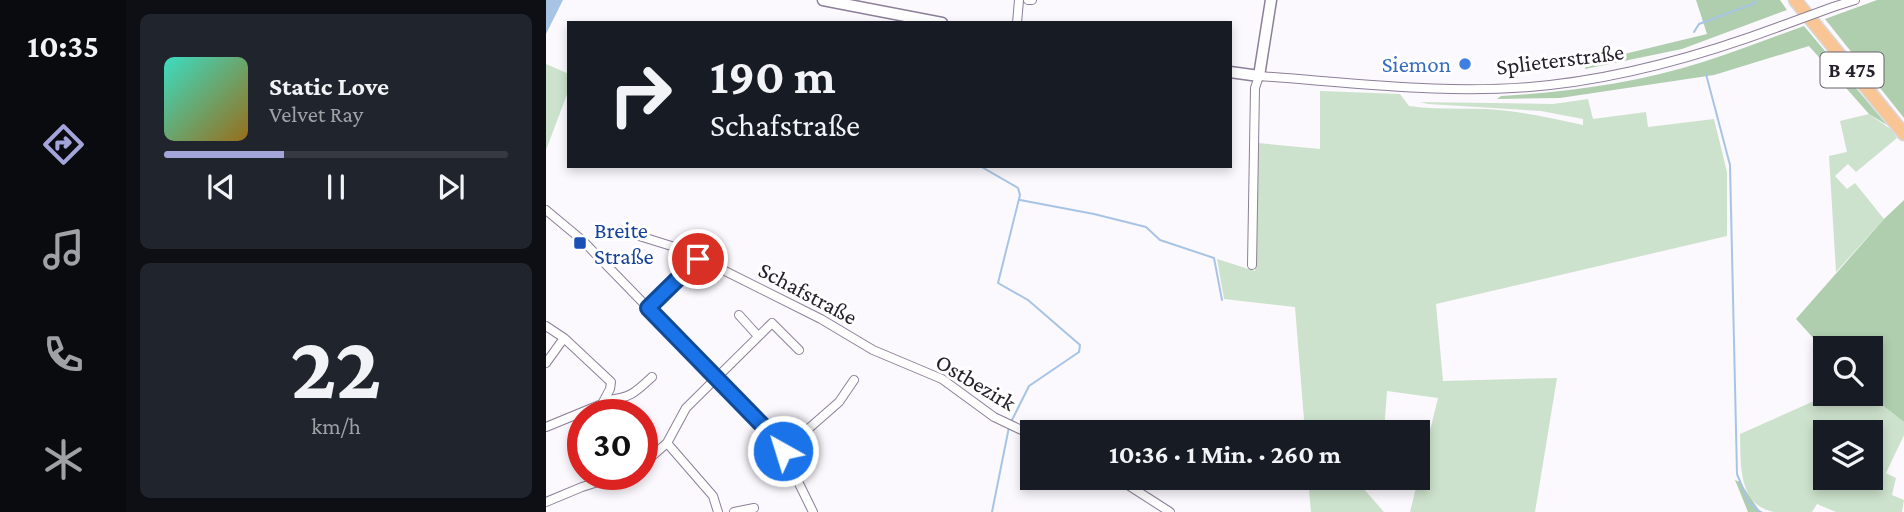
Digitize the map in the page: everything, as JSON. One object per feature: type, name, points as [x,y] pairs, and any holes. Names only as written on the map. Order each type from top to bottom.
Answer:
[{"type":"main road","name":"B 475","points":[[1795,0],[1904,134]]},
{"type":"street","points":[[827,0],[932,21]]},
{"type":"street","points":[[1017,21],[1019,0]]},
{"type":"street","points":[[1252,265],[1255,88],[1271,0]]},
{"type":"street","name":"Splieterstraße","points":[[1232,72],[1450,89],[1548,86],[1646,69],[1696,56],[1855,0]]},
{"type":"street","points":[[548,215],[582,240],[768,431],[783,451],[813,512]]},
{"type":"street","name":"Schafstraße","points":[[620,230],[681,249],[821,319],[873,351],[900,363]]},
{"type":"street","points":[[648,308],[698,259]]},
{"type":"street","points":[[739,315],[758,337]]},
{"type":"street","points":[[658,451],[667,443],[686,408],[772,323],[799,350]]},
{"type":"street","points":[[546,326],[564,338],[611,382],[606,399]]},
{"type":"street","points":[[546,363],[564,338]]},
{"type":"street","name":"Ostbezirk","points":[[900,363],[942,379],[1020,430]]},
{"type":"street","points":[[622,399],[635,394],[652,377]]},
{"type":"street","points":[[783,451],[839,402],[854,380]]},
{"type":"street","points":[[546,427],[567,418]]},
{"type":"street","points":[[667,443],[713,496],[718,512]]},
{"type":"street","points":[[546,502],[575,490]]},
{"type":"street","points":[[1136,490],[1170,512]]},
{"type":"street","points":[[734,512],[754,508]]},
{"type":"green space","points":[[1696,0],[1780,0],[1787,10],[1682,49],[1585,69],[1587,63],[1707,34]]},
{"type":"green space","points":[[1877,0],[1904,0],[1904,118],[1825,19]]},
{"type":"green space","points":[[1804,26],[1887,125],[1869,114],[1809,46],[1714,75],[1560,98],[1497,99],[1501,96],[1577,89],[1653,76],[1703,62]]},
{"type":"green space","points":[[546,64],[567,73],[567,94],[546,150]]},
{"type":"green space","points":[[1320,91],[1400,94],[1409,106],[1498,110],[1583,125],[1583,119],[1541,111],[1420,102],[1553,104],[1588,99],[1593,119],[1646,112],[1648,127],[1714,119],[1727,172],[1727,236],[1436,304],[1443,381],[1557,378],[1535,512],[1410,512],[1415,490],[1430,490],[1430,431],[1438,398],[1387,391],[1385,420],[1304,420],[1295,307],[1224,299],[1217,259],[1255,271],[1258,143],[1320,149]]},
{"type":"green space","points":[[1869,114],[1892,130],[1897,138],[1856,172],[1848,164],[1835,176],[1847,189],[1855,183],[1884,219],[1836,272],[1829,156],[1847,152],[1840,121]]},
{"type":"green space","points":[[1904,200],[1904,422],[1883,406],[1883,336],[1813,338],[1796,319]]},
{"type":"green space","points":[[1813,402],[1813,406],[1883,406],[1904,422],[1904,435],[1886,473],[1896,478],[1892,495],[1904,500],[1902,512],[1836,512],[1817,504],[1812,512],[1774,512],[1762,508],[1747,492],[1740,434]]},
{"type":"green space","points":[[1735,480],[1740,482],[1763,512],[1748,512]]},
{"type":"green space","points":[[1309,490],[1365,490],[1384,512],[1311,512]]},
{"type":"water","points":[[546,0],[563,0],[546,34]]},
{"type":"waterway","points":[[1694,32],[1699,24],[1755,3],[1756,0]]},
{"type":"waterway","points":[[1706,74],[1730,165],[1737,474],[1748,501],[1760,512]]},
{"type":"waterway","points":[[983,168],[1018,188],[1020,195],[998,283],[1028,300],[1080,345],[1079,352],[1029,386],[1011,422]]},
{"type":"waterway","points":[[1020,200],[1146,227],[1160,240],[1214,258],[1222,300]]},
{"type":"waterway","points":[[992,512],[1009,427]]},
{"type":"place","name":"Siemon","points":[[1465,64]]},
{"type":"place","name":"Breite Straße","points":[[580,243]]},
{"type":"route","points":[[698,259],[648,308],[768,431],[783,451]]}]
